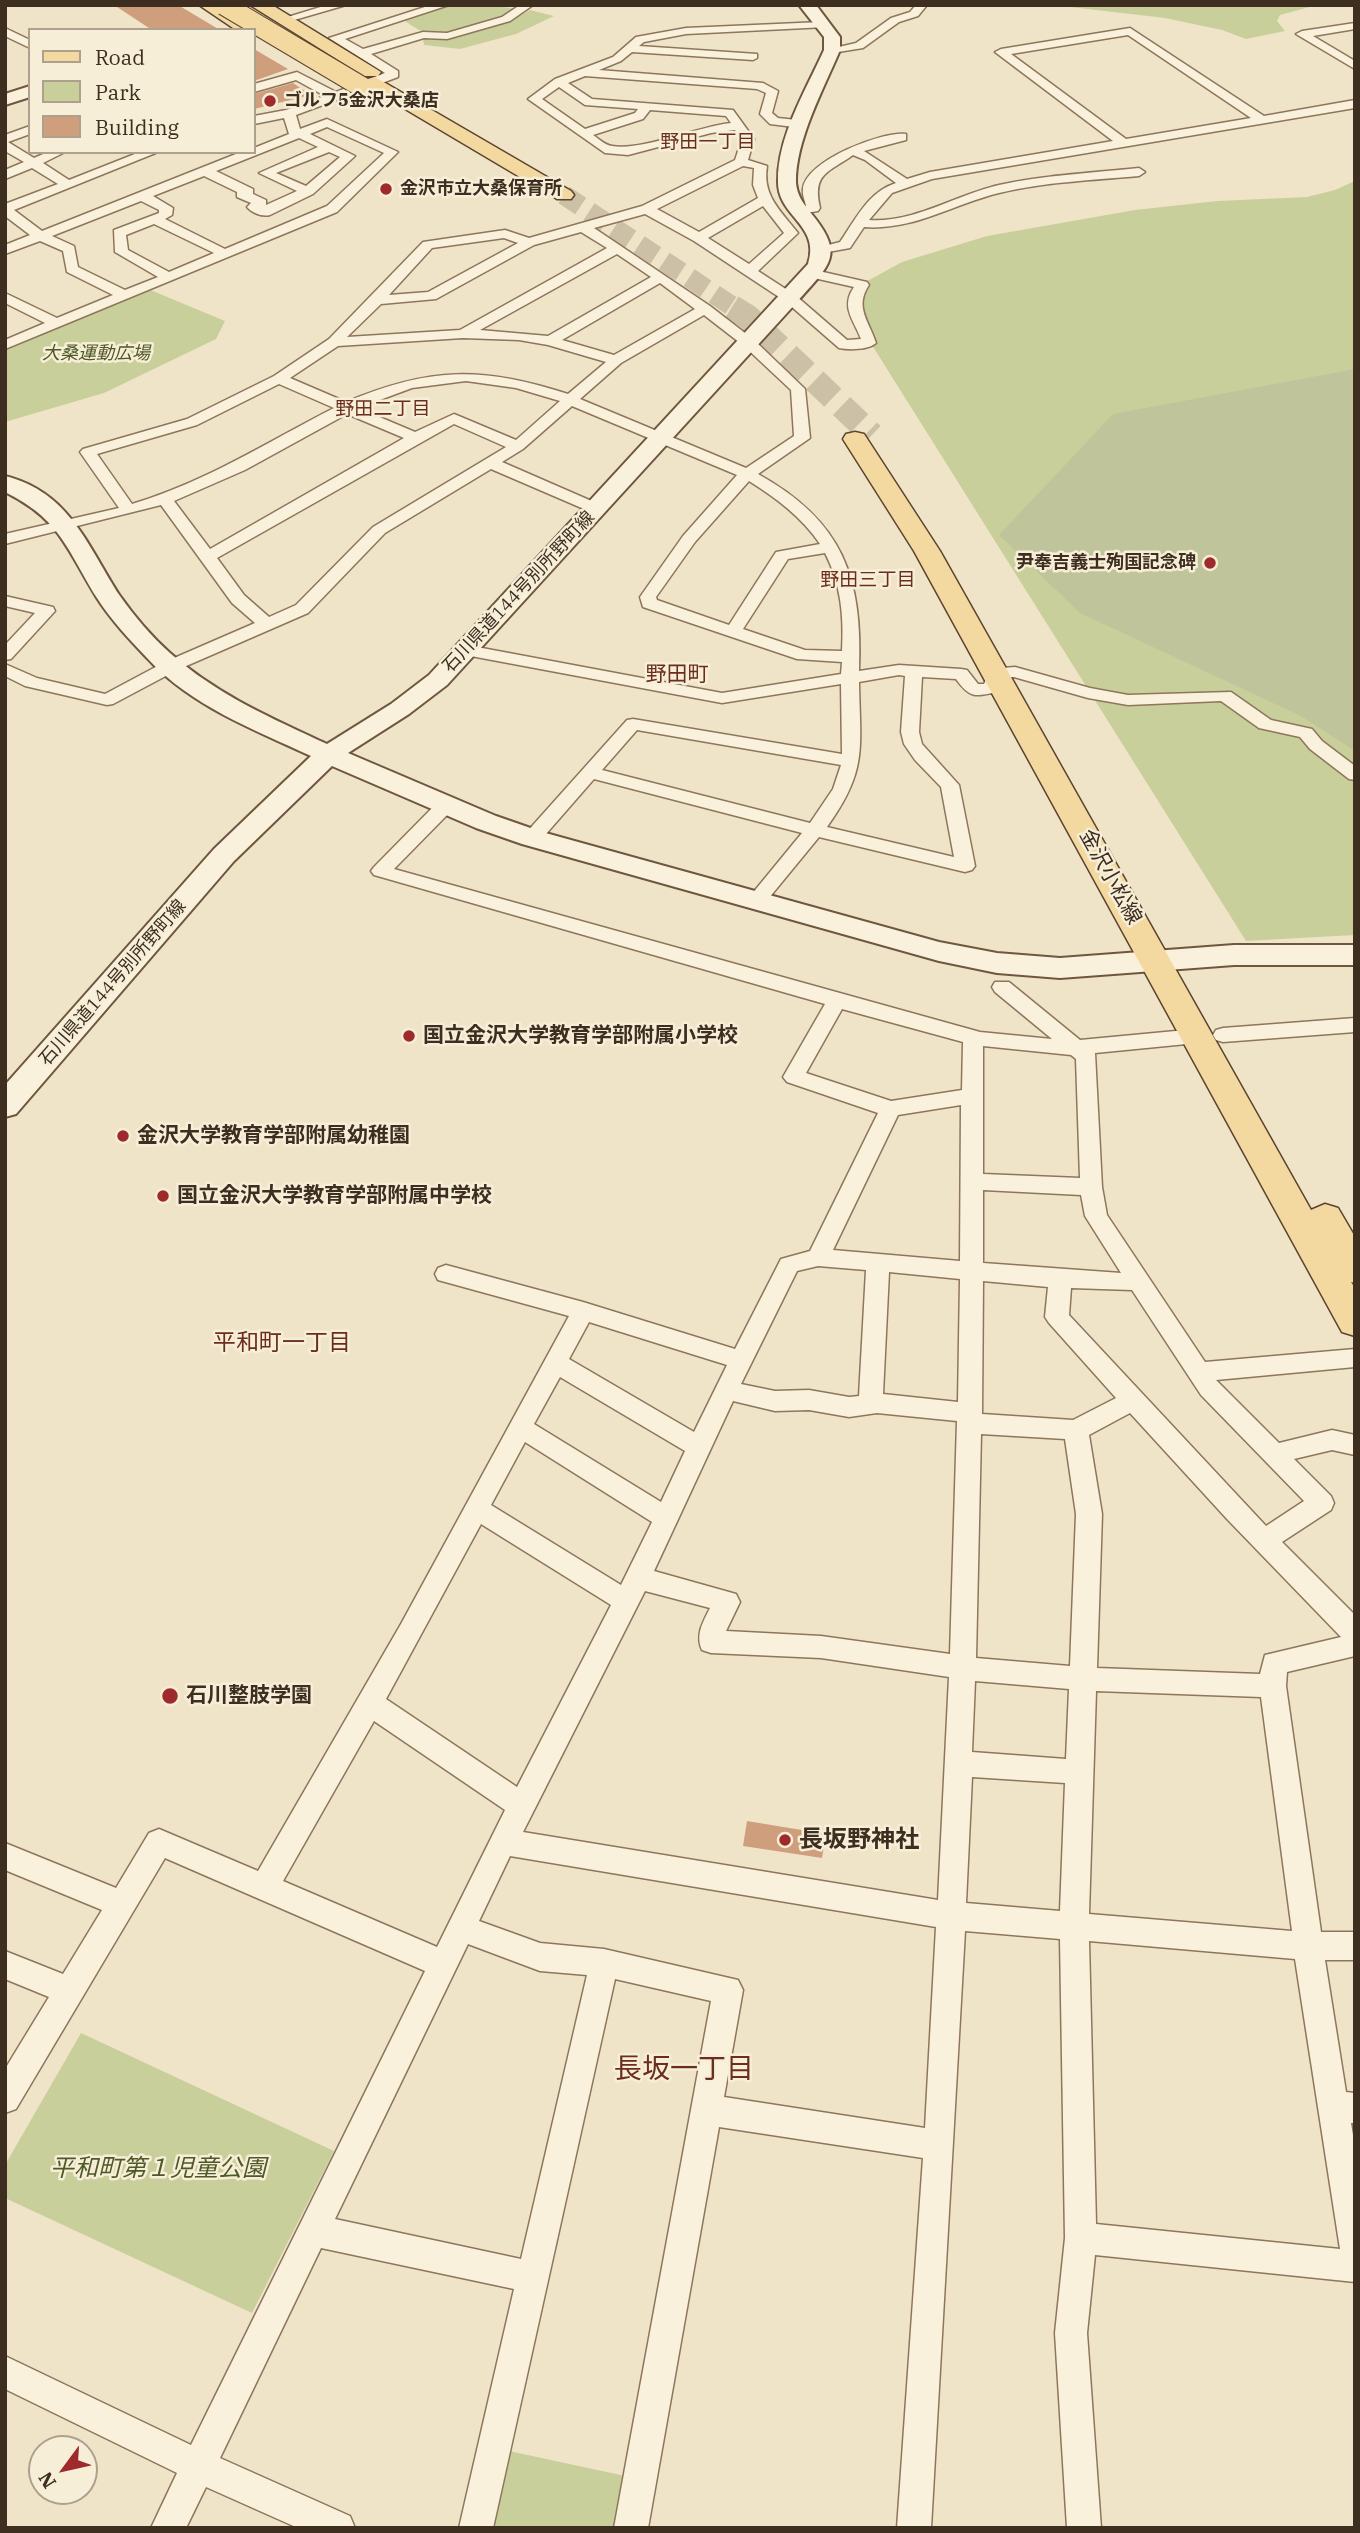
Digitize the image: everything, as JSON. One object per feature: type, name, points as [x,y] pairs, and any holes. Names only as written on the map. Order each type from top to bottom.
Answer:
[{"type":"main road","points":[[208,5],[245,28]]},
{"type":"main road","points":[[224,5],[360,85]]},
{"type":"main road","points":[[243,5],[360,85],[454,149],[557,197],[534,177],[360,85],[256,34]]},
{"type":"main road","points":[[259,5],[284,20],[360,85]]},
{"type":"main road","points":[[807,5],[832,37],[832,50],[802,124],[788,172],[787,188],[790,200],[819,235],[822,251]]},
{"type":"main road","points":[[255,28],[284,20]]},
{"type":"main road","points":[[5,100],[28,92]]},
{"type":"main road","name":"石川県道144号別所野町線","points":[[5,1105],[224,855],[329,754],[400,709],[438,680],[790,298],[818,263],[822,251]]},
{"type":"main road","name":"金沢小松線","points":[[863,437],[927,551],[1005,672],[1170,959],[1355,1322]]},
{"type":"main road","points":[[5,483],[39,500],[67,526],[110,599],[126,620],[194,686],[245,716],[329,754],[445,806],[532,838],[939,951],[997,963],[1060,968],[1170,959],[1355,956]]},
{"type":"main road","name":"金沢小松線","points":[[1210,1035],[1355,1269]]},
{"type":"street","points":[[284,20],[341,5]]},
{"type":"street","points":[[256,120],[289,113],[394,74],[335,38],[444,5]]},
{"type":"street","points":[[362,53],[423,35],[447,36],[482,26],[506,19],[528,5]]},
{"type":"street","points":[[832,50],[859,46],[895,20],[914,13],[922,5]]},
{"type":"street","points":[[559,82],[589,102],[646,107],[747,70],[822,25]]},
{"type":"street","points":[[1355,26],[1302,34],[1355,66]]},
{"type":"street","points":[[5,31],[28,44]]},
{"type":"street","points":[[738,126],[710,129],[628,151],[605,149],[534,99],[559,82],[617,59],[640,39],[686,31],[747,70],[759,86],[772,91],[765,114],[774,121],[802,124]]},
{"type":"street","points":[[1123,143],[1001,52],[1130,31],[1262,120]]},
{"type":"street","points":[[628,49],[747,70]]},
{"type":"street","points":[[585,72],[747,70]]},
{"type":"street","points":[[741,162],[748,139],[738,126],[747,70]]},
{"type":"street","points":[[256,87],[297,76],[360,85]]},
{"type":"street","points":[[822,251],[845,244],[881,195],[904,183],[930,176],[1355,104]]},
{"type":"street","points":[[586,134],[639,117],[646,107]]},
{"type":"street","points":[[263,211],[308,191],[349,156],[294,132],[289,113]]},
{"type":"street","points":[[5,345],[341,204],[392,152],[327,123],[256,151]]},
{"type":"street","points":[[5,139],[28,131]]},
{"type":"street","points":[[800,212],[813,208],[809,189],[814,177],[852,150],[902,137]]},
{"type":"street","points":[[5,145],[68,185]]},
{"type":"street","points":[[308,191],[265,173],[329,147]]},
{"type":"street","points":[[852,150],[869,157],[904,183]]},
{"type":"street","points":[[5,175],[54,154]]},
{"type":"street","points":[[5,209],[147,154]]},
{"type":"street","points":[[5,250],[248,154]]},
{"type":"street","points":[[377,300],[431,296],[529,242],[647,209],[741,162],[761,166],[756,179],[764,200],[791,233],[750,271]]},
{"type":"street","points":[[205,171],[248,192],[242,194],[261,203],[254,206],[293,225]]},
{"type":"street","points":[[860,223],[879,226],[906,222],[997,189],[1139,172]]},
{"type":"street","points":[[142,196],[166,208],[165,215],[119,233],[122,252],[167,276]]},
{"type":"street","points":[[699,238],[764,200]]},
{"type":"street","points":[[5,209],[40,236],[69,248],[72,269],[122,294]]},
{"type":"street","points":[[647,209],[699,238],[790,298],[844,345],[869,342],[852,306],[855,293],[862,285],[810,273]]},
{"type":"street","points":[[155,219],[224,253]]},
{"type":"street","points":[[583,227],[705,309],[749,343],[798,389],[802,438],[747,474],[689,540],[648,597],[649,603],[803,655],[851,657]]},
{"type":"street","points":[[128,509],[88,452],[192,422],[279,379],[334,342],[428,245],[505,234],[529,242]]},
{"type":"street","points":[[463,334],[617,248]]},
{"type":"street","points":[[550,341],[660,277]]},
{"type":"street","points":[[5,297],[55,323]]},
{"type":"street","points":[[5,669],[31,682],[107,700],[171,666],[302,608],[379,530],[518,446],[573,401],[616,360],[705,309]]},
{"type":"street","points":[[334,342],[463,334],[519,336],[550,341],[616,360]]},
{"type":"street","points":[[5,539],[67,526],[165,499],[211,480],[377,393],[442,378],[480,378],[555,393],[747,474],[803,514],[830,547],[842,569],[852,628],[848,774],[835,801],[757,900]]},
{"type":"street","points":[[279,379],[416,438]]},
{"type":"street","points":[[208,557],[454,418],[518,446]]},
{"type":"street","points":[[490,463],[597,509]]},
{"type":"street","points":[[165,499],[238,599],[266,624]]},
{"type":"street","points":[[733,632],[782,555],[830,547]]},
{"type":"street","points":[[5,601],[47,611],[5,655]]},
{"type":"street","points":[[466,650],[722,698],[850,680],[900,670],[961,674],[973,691],[991,688],[1005,672],[1128,700],[1225,696],[1265,724],[1306,733],[1316,745],[1355,775]]},
{"type":"street","points":[[590,772],[965,866],[950,785],[913,744],[910,732],[914,671]]},
{"type":"street","points":[[532,838],[633,724],[849,761]]},
{"type":"street","points":[[445,806],[381,871],[980,1039],[1074,1048],[1355,1025]]},
{"type":"street","points":[[1002,987],[1086,1056],[1091,1187],[1096,1216],[1209,1388],[1322,1503],[1264,1541]]},
{"type":"street","points":[[837,1001],[794,1077],[890,1108],[972,1096]]},
{"type":"street","points":[[914,2528],[953,1916],[960,1764],[973,1271],[973,1043],[980,1039]]},
{"type":"street","points":[[818,1257],[890,1108]]},
{"type":"street","points":[[972,1181],[1091,1187]]},
{"type":"street","points":[[168,2528],[521,1805],[632,1590],[726,1390],[789,1265],[818,1257],[1060,1279],[1139,1282]]},
{"type":"street","points":[[871,1404],[878,1262]]},
{"type":"street","points":[[446,1274],[583,1311],[741,1360]]},
{"type":"street","points":[[1060,1279],[1057,1317],[1264,1541],[1355,1633]]},
{"type":"street","points":[[265,1886],[369,1703],[583,1311]]},
{"type":"street","points":[[1198,1372],[1355,1359]]},
{"type":"street","points":[[556,1363],[699,1447]]},
{"type":"street","points":[[726,1390],[775,1401],[809,1400],[849,1407],[871,1404],[1076,1430],[1133,1400]]},
{"type":"street","points":[[520,1427],[666,1518]]},
{"type":"street","points":[[1076,1430],[1089,1514],[1074,1926],[1081,2238],[1071,2333],[1084,2528]]},
{"type":"street","points":[[1274,1454],[1332,1440],[1355,1445]]},
{"type":"street","points":[[475,1508],[632,1590],[727,1602],[714,1626],[711,1642],[821,1647],[963,1668],[1083,1679],[1273,1686]]},
{"type":"street","points":[[1355,1645],[1274,1663],[1273,1686],[1308,1946],[1344,2108],[1355,2247]]},
{"type":"street","points":[[369,1703],[521,1805]]},
{"type":"street","points":[[960,1764],[1081,1772]]},
{"type":"street","points":[[5,2098],[159,1842],[443,1965]]},
{"type":"street","points":[[503,1842],[953,1916],[1308,1946],[1355,1946]]},
{"type":"street","points":[[5,1856],[122,1904]]},
{"type":"street","points":[[461,1928],[540,1957],[604,1963],[729,1990],[631,2528]]},
{"type":"street","points":[[476,2528],[604,1963]]},
{"type":"street","points":[[5,1965],[69,1991]]},
{"type":"street","points":[[707,2110],[937,2145]]},
{"type":"street","points":[[313,2231],[532,2277]]},
{"type":"street","points":[[1081,2238],[1355,2266]]},
{"type":"street","points":[[6,2375],[198,2466],[338,2528]]},
{"type":"green space","points":[[452,5],[494,5],[520,10],[487,25],[447,34],[424,32],[405,21]]},
{"type":"green space","points":[[1053,5],[1317,5],[1280,15],[1277,21],[1285,31],[1246,39],[1222,30],[1165,18]]},
{"type":"green space","points":[[530,10],[554,16],[516,34],[460,49],[424,45],[423,39],[452,38],[511,21]]},
{"type":"green space","points":[[1355,181],[1355,935],[1246,941],[865,334],[866,321],[851,290],[902,262],[987,236],[1135,210],[1217,201],[1307,197],[1335,190]]},
{"type":"green space","name":"大桑運動広場","points":[[148,289],[225,321],[216,339],[104,393],[5,422],[5,351]]},
{"type":"green space","points":[[1355,369],[1355,751],[1301,716],[1080,613],[999,535],[1113,414]]},
{"type":"green space","name":"平和町第１児童公園","points":[[81,2033],[334,2151],[252,2313],[5,2198],[5,2165]]},
{"type":"green space","points":[[509,2451],[630,2477],[621,2528],[489,2528]]},
{"type":"building","points":[[114,5],[178,5],[217,28],[149,28]]},
{"type":"building","points":[[256,50],[288,69],[256,80]]},
{"type":"building","name":"ゴルフ5金沢大桑店","points":[[293,83],[311,95],[256,109],[256,93]]},
{"type":"building","name":"長坂野神社","points":[[747,1821],[826,1834],[822,1858],[743,1846]]},
{"type":"tunnel","points":[[564,195],[735,308]]},
{"type":"tunnel","points":[[732,307],[748,317],[872,435]]},
{"type":"place","name":"ゴルフ5金沢大桑店","points":[[270,101]]},
{"type":"place","name":"金沢市立大桑保育所","points":[[386,189]]},
{"type":"place","name":"尹奉吉義士殉国記念碑","points":[[1210,563]]},
{"type":"place","name":"国立金沢大学教育学部附属小学校","points":[[409,1036]]},
{"type":"place","name":"金沢大学教育学部附属幼稚園","points":[[123,1136]]},
{"type":"place","name":"国立金沢大学教育学部附属中学校","points":[[163,1196]]},
{"type":"place","name":"石川整肢学園","points":[[170,1696]]},
{"type":"place","name":"長坂野神社","points":[[785,1840]]},
{"type":"district","name":"野田一丁目","points":[[708,143]]},
{"type":"district","name":"野田二丁目","points":[[383,410]]},
{"type":"district","name":"野田三丁目","points":[[868,581]]},
{"type":"district","name":"野田町","points":[[677,675]]},
{"type":"district","name":"平和町一丁目","points":[[282,1343]]},
{"type":"district","name":"長坂一丁目","points":[[684,2070]]}]
